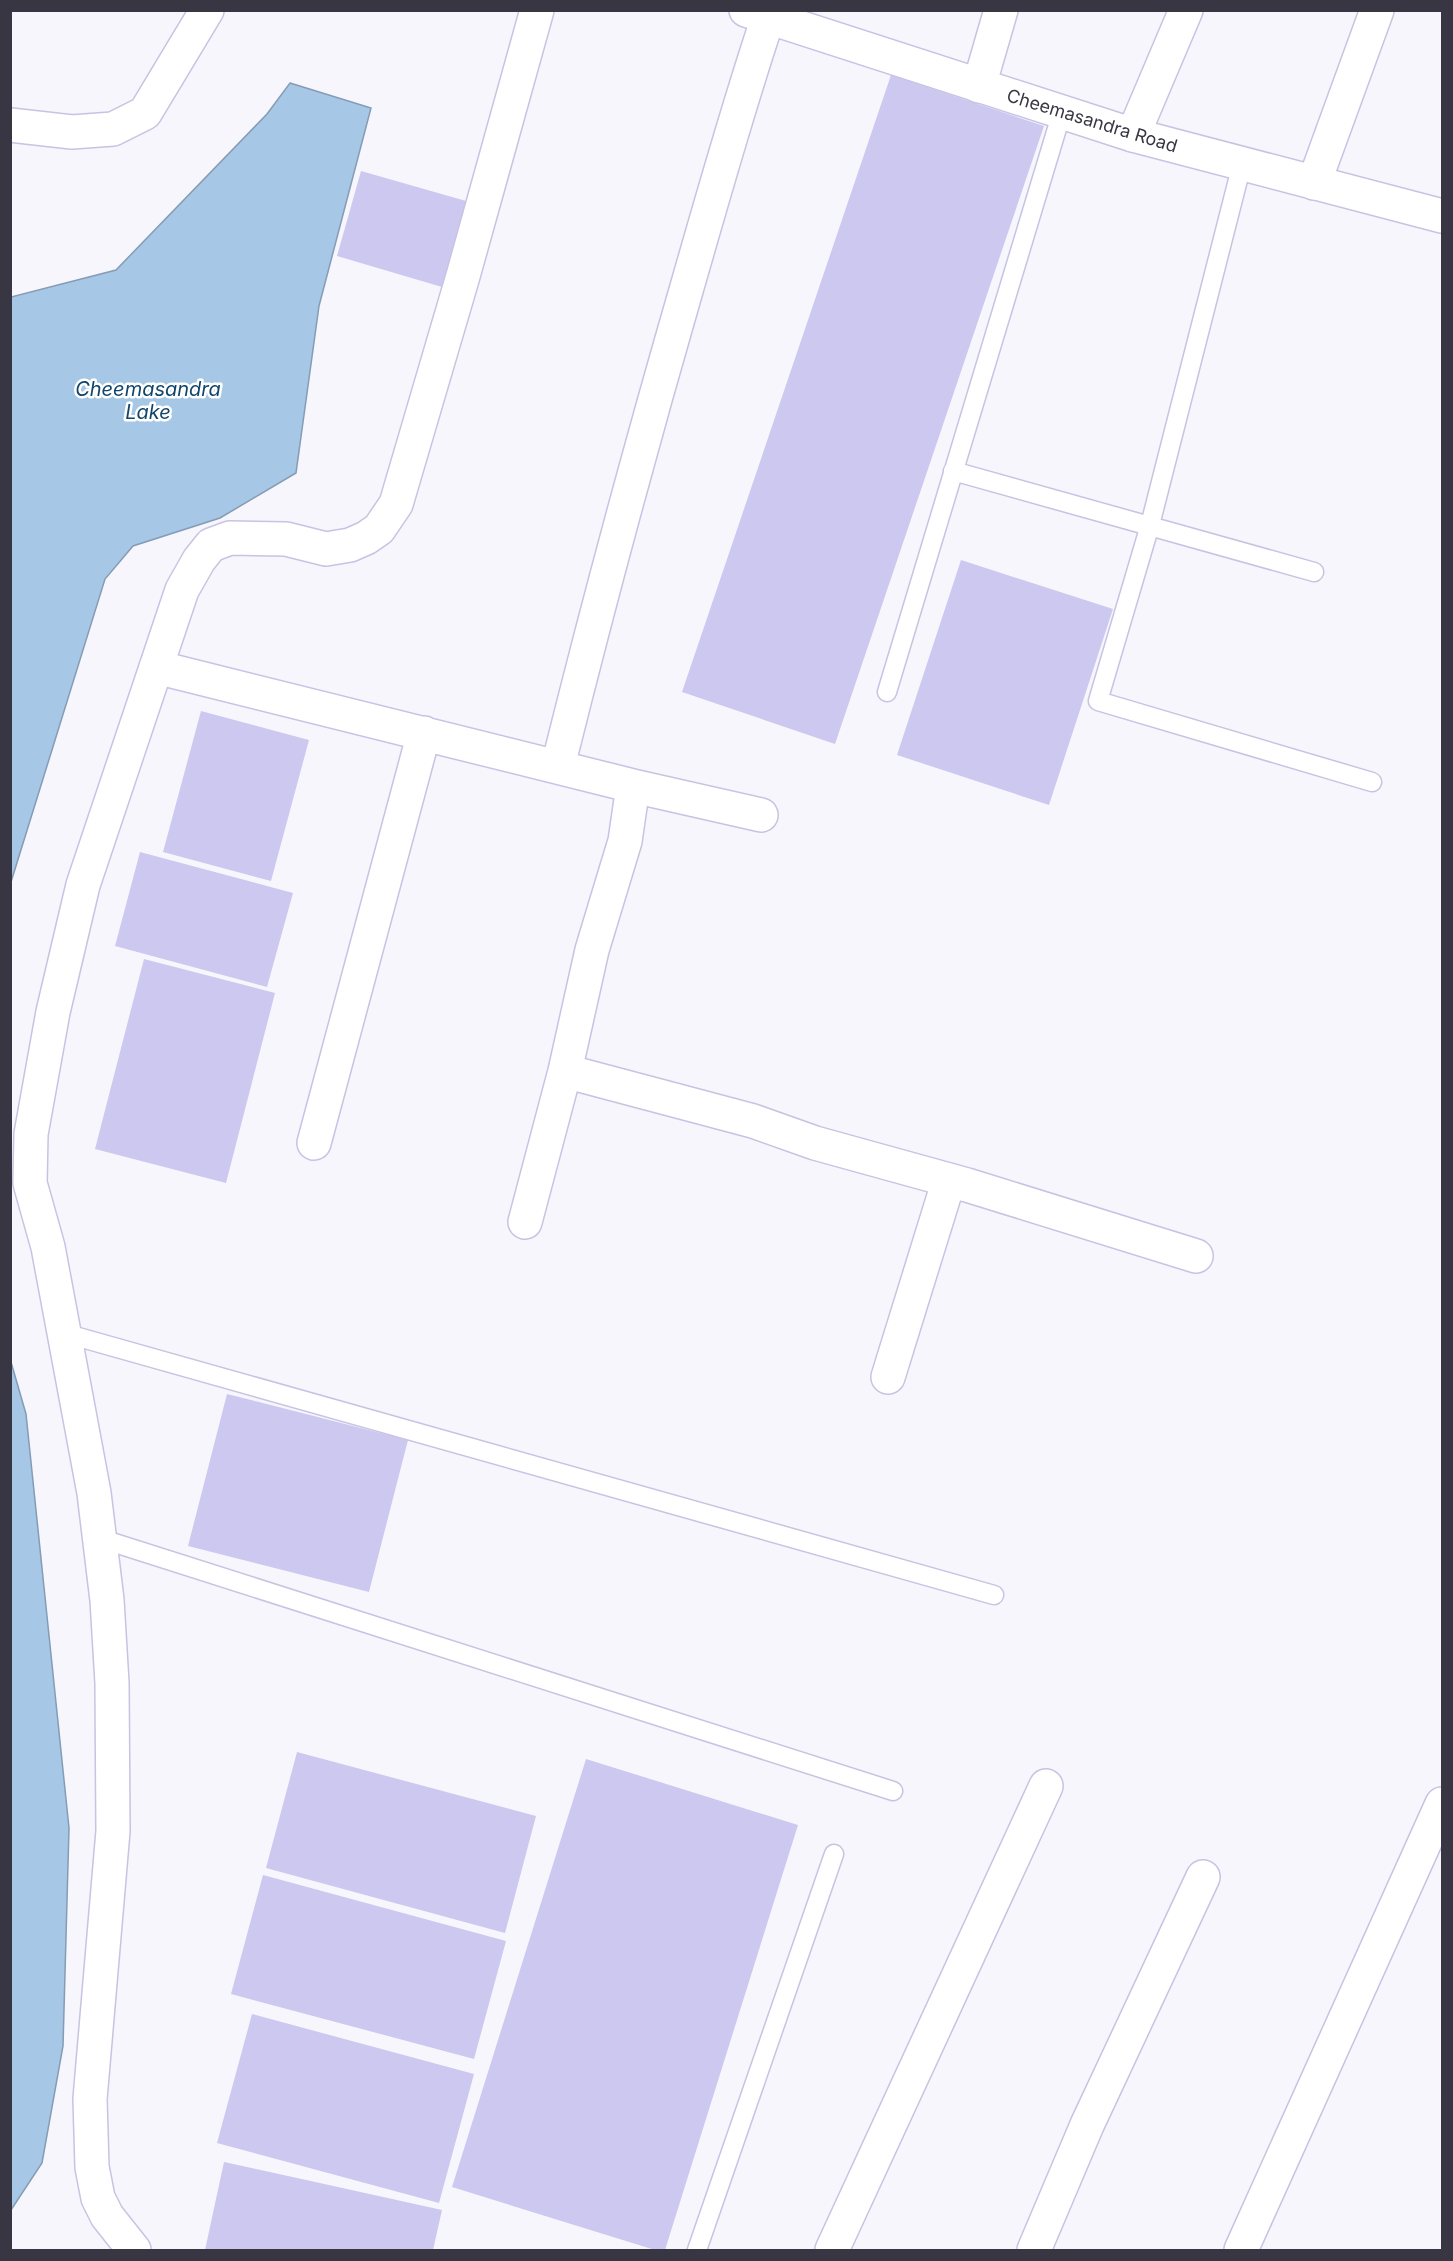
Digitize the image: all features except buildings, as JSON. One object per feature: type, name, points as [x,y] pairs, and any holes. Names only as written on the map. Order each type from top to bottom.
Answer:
[{"type":"street","points":[[10,125],[72,132],[113,129],[145,113],[207,10]]},
{"type":"street","points":[[134,2250],[107,2216],[98,2198],[92,2167],[90,2100],[113,1831],[112,1683],[107,1600],[94,1493],[48,1248],[30,1183],[31,1134],[53,1012],[83,885],[182,590],[199,560],[211,545],[230,538],[286,539],[326,549],[366,538],[388,518],[396,504],[421,421],[537,10]]},
{"type":"street","points":[[979,86],[1001,10]]},
{"type":"street","points":[[1132,135],[1186,10]]},
{"type":"street","points":[[1314,183],[1377,10]]},
{"type":"street","points":[[558,766],[610,559],[743,90],[757,14]]},
{"type":"street","name":"Cheemasandra Road","points":[[757,14],[1132,135],[1443,216]]},
{"type":"street","points":[[156,667],[633,786],[761,815]]},
{"type":"street","points":[[314,1143],[424,733]]},
{"type":"street","points":[[525,1222],[565,1071],[592,950],[625,841],[633,786]]},
{"type":"street","points":[[565,1071],[684,1101],[815,1143],[949,1180],[1196,1256]]},
{"type":"street","points":[[888,1377],[949,1180]]},
{"type":"street","points":[[832,2250],[1046,1786]]},
{"type":"street","points":[[1241,2250],[1443,1803]]},
{"type":"street","points":[[1034,2250],[1087,2125],[1203,1877]]},
{"type":"lane","points":[[887,692],[1062,112]]},
{"type":"lane","points":[[1242,164],[1150,525],[1098,701],[1372,782]]},
{"type":"lane","points":[[953,471],[1314,572]]},
{"type":"lane","points":[[64,1333],[994,1595]]},
{"type":"lane","points":[[99,1538],[893,1791]]},
{"type":"lane","points":[[697,2250],[834,1854]]},
{"type":"water","name":"Cheemasandra Lake","points":[[290,83],[371,108],[319,306],[296,473],[220,518],[133,546],[105,579],[11,882],[11,297],[116,270],[267,114]]},
{"type":"water","points":[[11,1362],[26,1414],[69,1828],[63,2046],[42,2163],[11,2210]]}]
